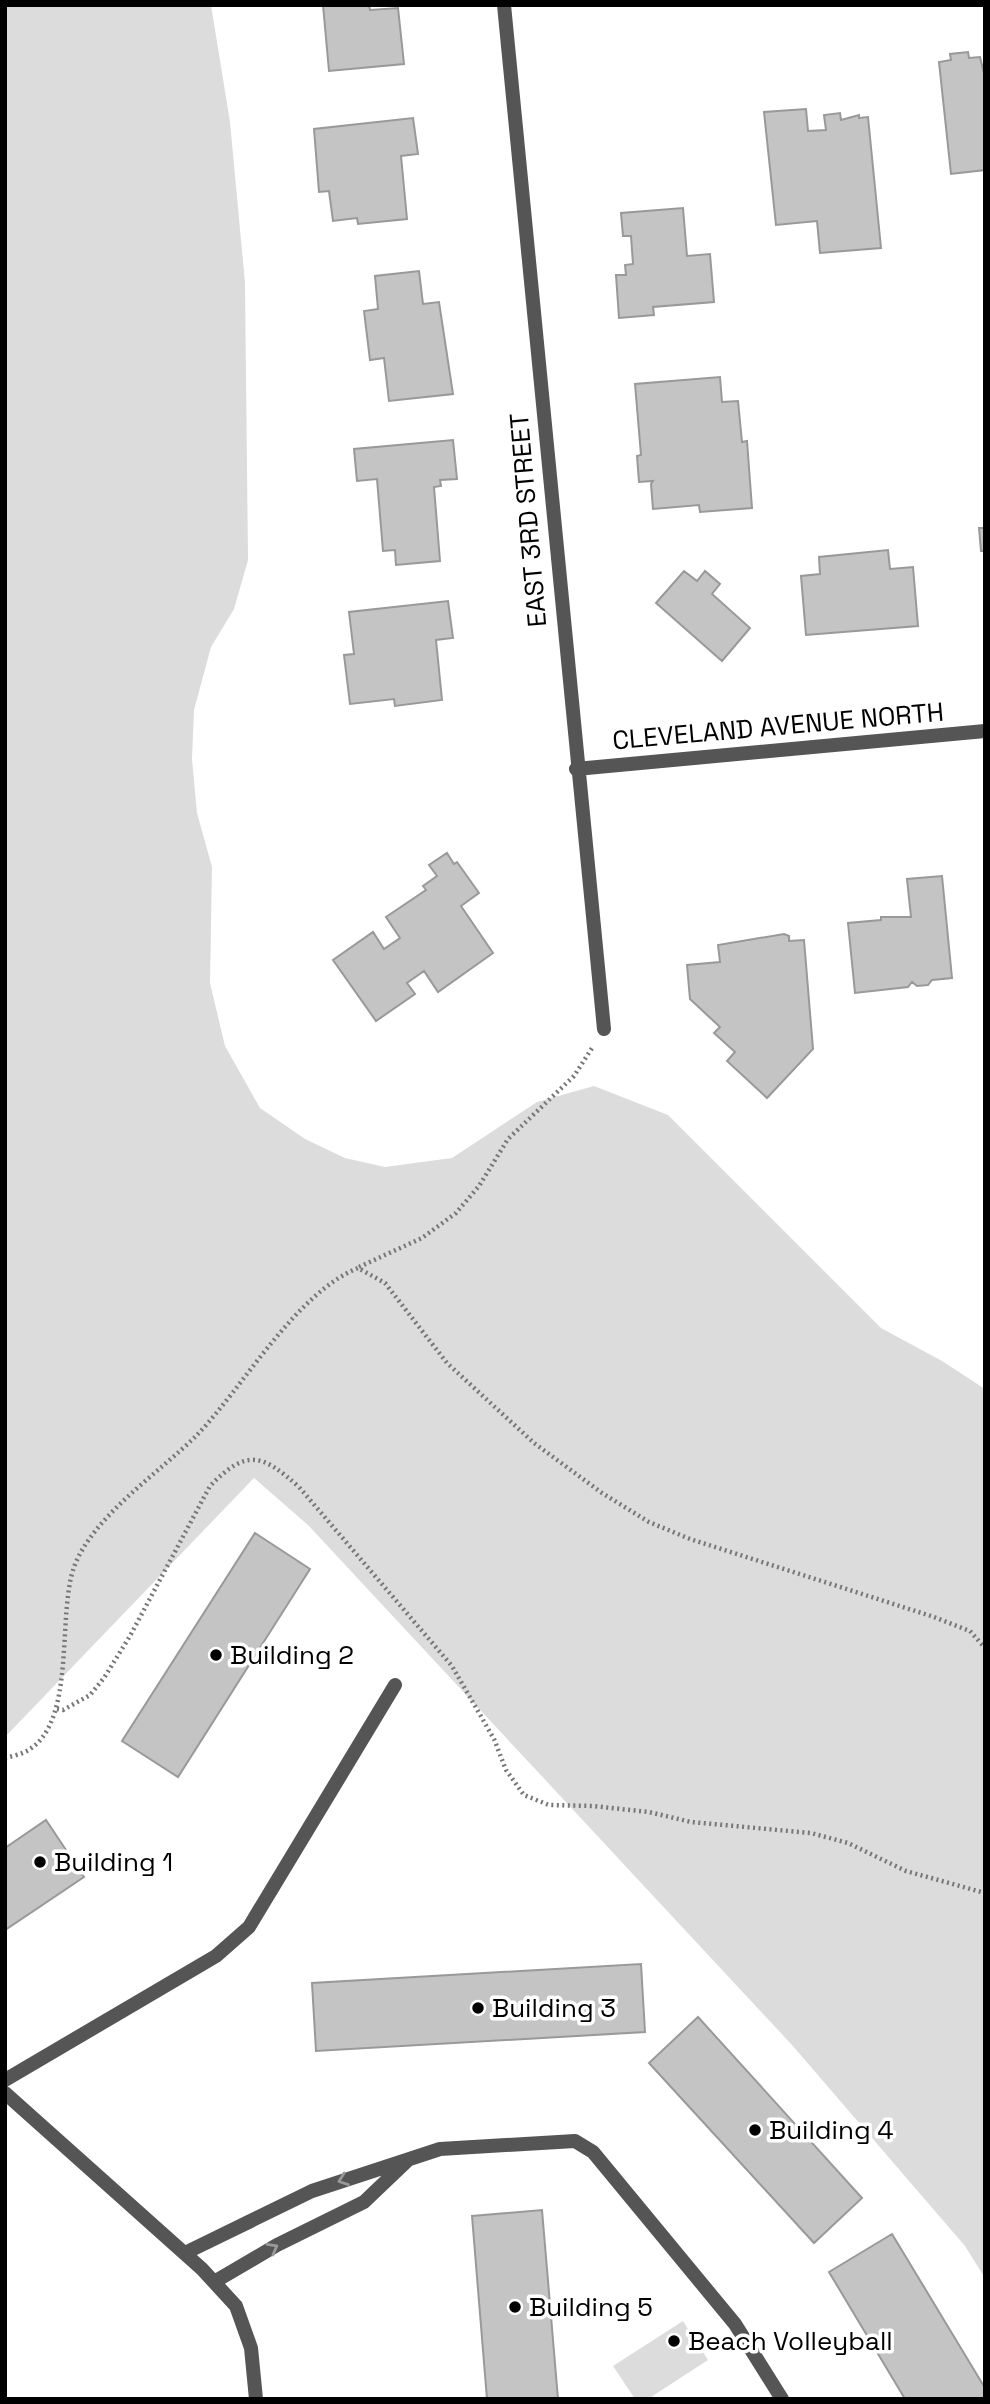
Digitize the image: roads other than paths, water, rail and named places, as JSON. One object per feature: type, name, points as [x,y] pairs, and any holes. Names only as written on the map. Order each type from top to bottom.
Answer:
[{"type":"street","name":"EAST 3RD STREET","points":[[504,5],[576,769],[604,1029]]},
{"type":"street","name":"CLEVELAND AVENUE NORTH","points":[[576,769],[985,732]]},
{"type":"street","points":[[5,2080],[216,1956],[249,1927],[395,1685]]},
{"type":"street","points":[[5,2093],[185,2253],[236,2306],[251,2348],[256,2399]]},
{"type":"street","points":[[185,2253],[312,2191],[440,2149],[575,2141],[593,2152],[735,2324],[782,2399]]},
{"type":"street","points":[[214,2282],[276,2245],[364,2202],[408,2160]]},
{"type":"place","name":"Building 2","points":[[216,1655]]},
{"type":"place","name":"Building 1","points":[[40,1862]]},
{"type":"place","name":"Building 3","points":[[478,2008]]},
{"type":"place","name":"Building 4","points":[[755,2130]]},
{"type":"place","name":"Building 5","points":[[515,2307]]},
{"type":"place","name":"Beach Volleyball","points":[[674,2341]]}]
